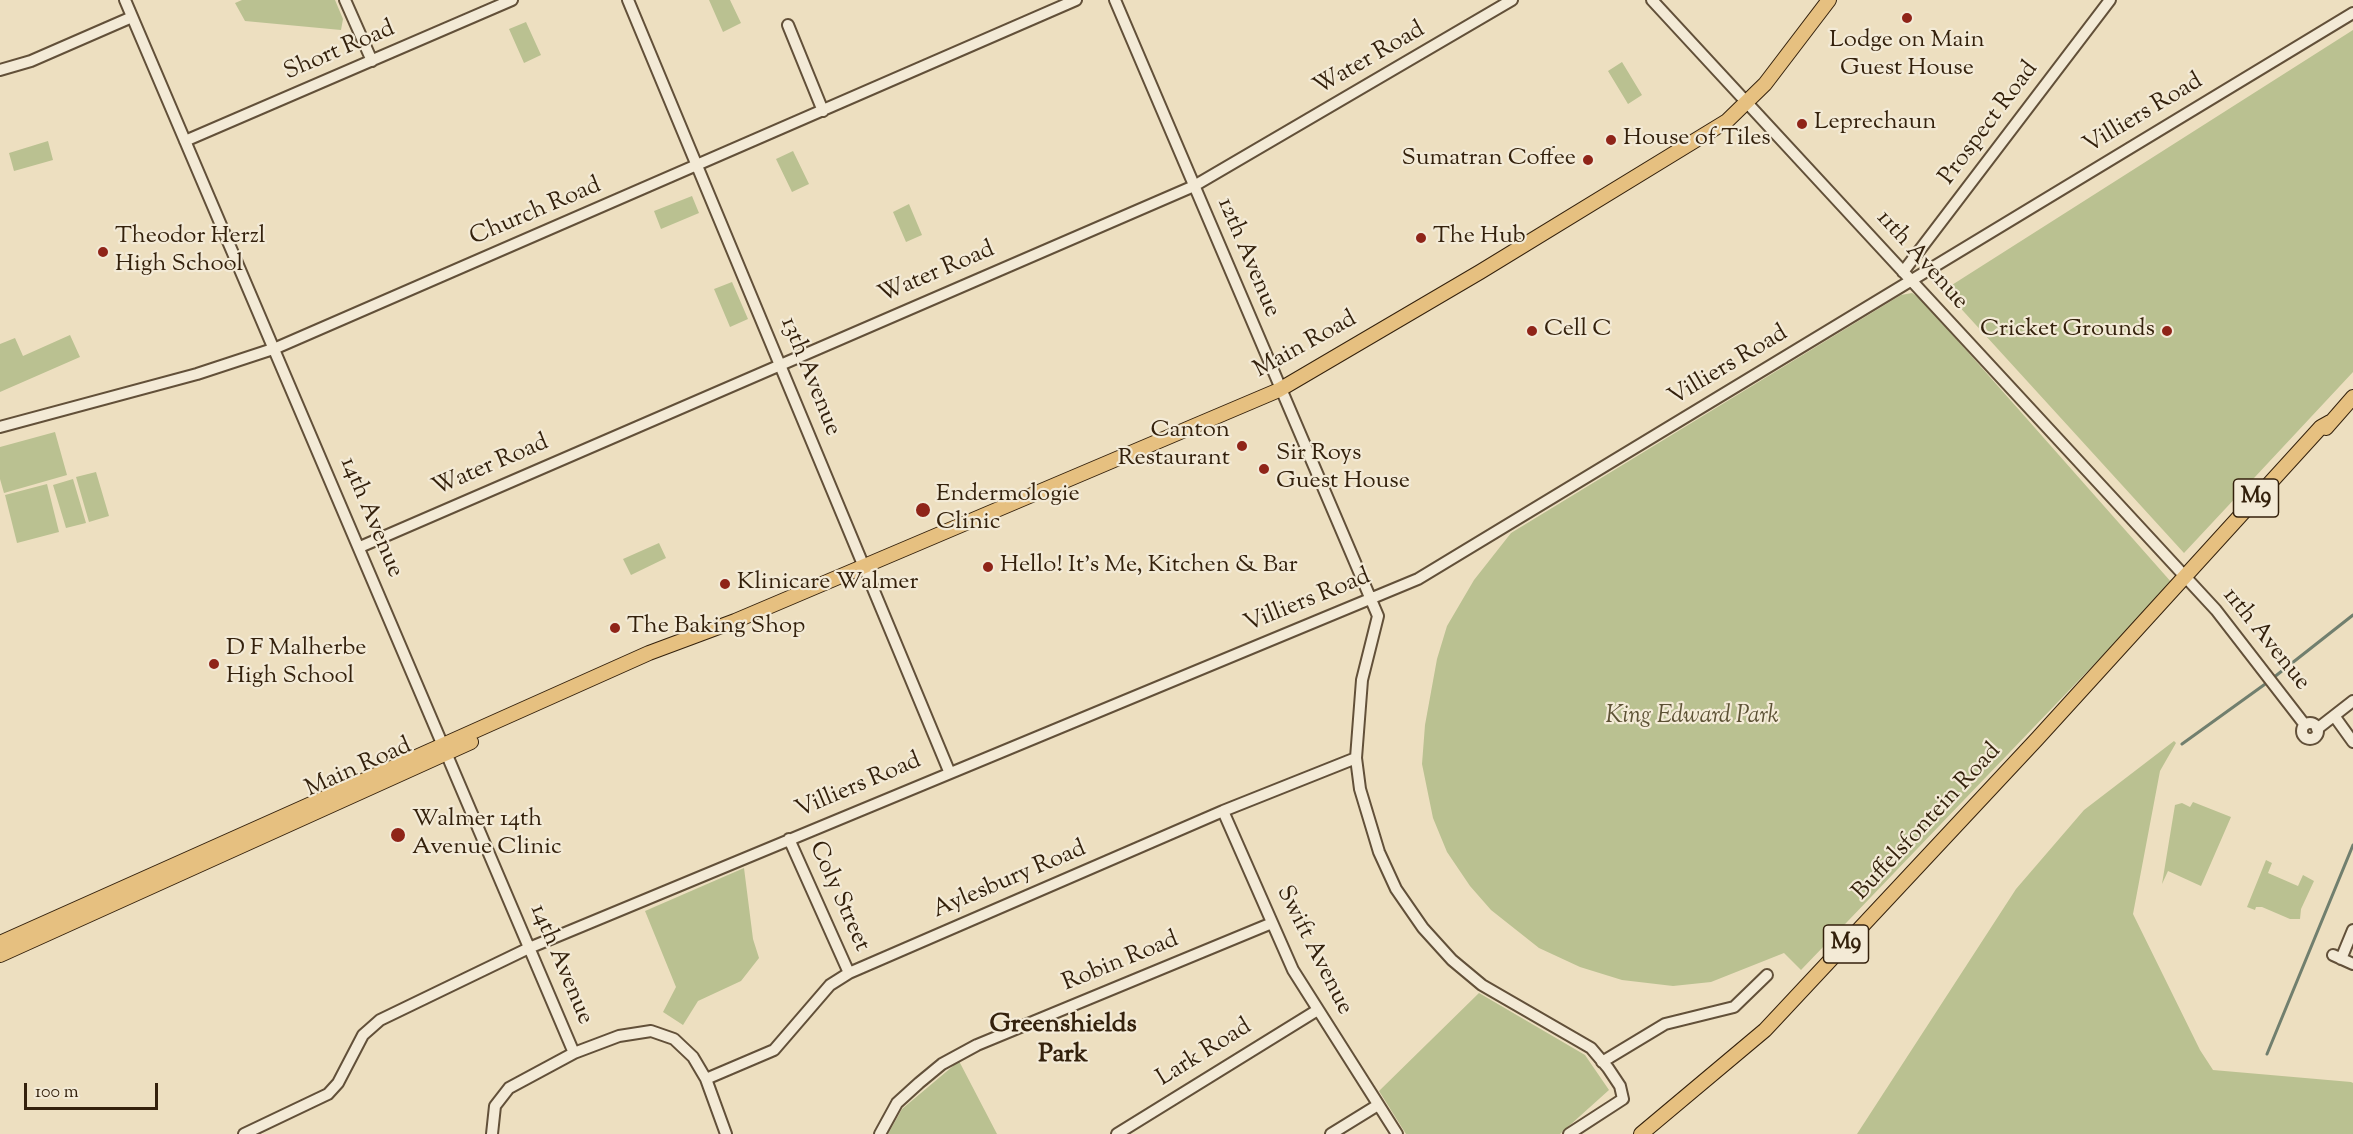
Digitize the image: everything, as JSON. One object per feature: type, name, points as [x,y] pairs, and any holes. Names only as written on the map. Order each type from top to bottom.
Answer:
[{"type":"main road","name":"Main Road","points":[[0,955],[649,653],[735,621],[862,565],[1279,390],[1671,157],[1727,121],[1748,103],[1829,0]]},
{"type":"main road","name":"Buffelsfontein Road","points":[[1641,1134],[1765,1030],[2037,739],[2052,730],[2187,580],[2247,521],[2353,396]]},
{"type":"main road","name":"Main Road","points":[[0,943],[445,749]]},
{"type":"street","name":"14th Avenue","points":[[125,0],[276,348],[574,1053]]},
{"type":"street","points":[[345,0],[372,61]]},
{"type":"street","name":"Short Road","points":[[185,141],[512,0]]},
{"type":"street","name":"13th Avenue","points":[[628,0],[949,771]]},
{"type":"street","name":"Church Road","points":[[0,427],[197,374],[276,348],[1076,0]]},
{"type":"street","name":"12th Avenue","points":[[1115,0],[1379,621],[1362,680],[1356,758],[1360,789],[1379,852],[1396,889],[1423,928],[1452,960],[1482,985],[1537,1018],[1568,1032],[1591,1048],[1602,1062],[1624,1095],[1618,1104],[1569,1134]]},
{"type":"street","name":"Water Road","points":[[360,547],[1194,186],[1512,0]]},
{"type":"street","name":"11th Avenue","points":[[1652,0],[2187,580],[2271,679],[2305,725],[2303,732],[2307,738],[2314,737],[2317,729],[2335,717]]},
{"type":"street","name":"Prospect Road","points":[[1907,276],[2110,0]]},
{"type":"street","name":"Villiers Road","points":[[244,1134],[328,1094],[338,1083],[363,1035],[380,1020],[529,948],[949,771],[1396,589],[1441,567],[1907,276],[2353,13]]},
{"type":"street","points":[[0,70],[31,61],[132,17]]},
{"type":"street","points":[[788,25],[823,111]]},
{"type":"street","points":[[2353,701],[2335,717],[2353,742]]},
{"type":"street","name":"Aylesbury Road","points":[[706,1079],[774,1050],[830,986],[849,973],[1223,812],[1356,758]]},
{"type":"street","name":"Swift Avenue","points":[[1223,812],[1293,970],[1316,1011],[1396,1134]]},
{"type":"street","name":"Coly Street","points":[[789,839],[849,973]]},
{"type":"street","name":"Robin Road","points":[[880,1134],[897,1103],[942,1064],[960,1054],[1272,923]]},
{"type":"street","points":[[2353,930],[2337,957],[2353,964]]},
{"type":"street","points":[[1602,1062],[1665,1024],[1734,1007],[1767,975]]},
{"type":"street","name":"Lark Road","points":[[1117,1134],[1316,1011]]},
{"type":"street","points":[[492,1134],[495,1106],[509,1088],[574,1053],[619,1036],[651,1031],[685,1047],[706,1079],[726,1134]]},
{"type":"street","points":[[1331,1134],[1378,1105]]},
{"type":"green space","points":[[242,0],[335,0],[343,19],[341,30],[245,21],[235,3]]},
{"type":"green space","points":[[709,0],[730,0],[741,23],[723,32]]},
{"type":"green space","points":[[526,22],[541,55],[524,63],[509,29]]},
{"type":"green space","name":"Cricket Grounds","points":[[2353,30],[2353,372],[2184,553],[1944,290]]},
{"type":"green space","points":[[1622,62],[1642,95],[1628,104],[1608,71]]},
{"type":"green space","points":[[48,141],[53,160],[14,171],[9,153]]},
{"type":"green space","points":[[793,151],[809,184],[792,192],[776,159]]},
{"type":"green space","points":[[692,196],[699,213],[661,229],[654,211]]},
{"type":"green space","points":[[909,204],[922,235],[906,242],[893,212]]},
{"type":"green space","points":[[732,282],[748,319],[730,327],[714,289]]},
{"type":"green space","name":"King Edward Park","points":[[1912,293],[1921,299],[2172,583],[1801,970],[1784,953],[1711,982],[1673,986],[1622,980],[1580,967],[1539,948],[1491,910],[1470,886],[1447,852],[1433,818],[1422,764],[1425,725],[1437,659],[1447,626],[1474,580],[1511,533],[1901,295]]},
{"type":"green space","points":[[70,335],[80,357],[0,392],[0,344],[15,338],[23,356]]},
{"type":"green space","points":[[55,432],[67,475],[4,493],[0,479],[0,447]]},
{"type":"green space","points":[[96,472],[109,516],[89,522],[76,477]]},
{"type":"green space","points":[[73,479],[86,523],[66,528],[53,485]]},
{"type":"green space","points":[[47,484],[59,532],[17,543],[5,495]]},
{"type":"green space","points":[[659,543],[666,558],[631,575],[623,559]]},
{"type":"green space","points":[[2174,741],[2176,743],[2160,771],[2133,914],[2200,1050],[2213,1070],[2351,1082],[2353,1083],[2353,1134],[1857,1134],[2016,889],[2084,810]]},
{"type":"green space","points":[[2193,802],[2231,817],[2201,886],[2168,871],[2162,884],[2175,805],[2182,803],[2190,807]]},
{"type":"green space","points":[[2266,860],[2272,863],[2268,873],[2298,886],[2303,875],[2314,881],[2301,909],[2300,919],[2290,919],[2262,907],[2256,907],[2255,910],[2247,907]]},
{"type":"green space","points":[[744,868],[753,939],[759,958],[741,981],[698,1001],[683,1025],[663,1012],[676,987],[645,911]]},
{"type":"green space","points":[[1479,993],[1585,1055],[1609,1090],[1560,1134],[1406,1134],[1379,1091]]},
{"type":"green space","points":[[959,1061],[997,1134],[888,1134],[902,1109]]},
{"type":"waterway","points":[[2273,678],[2353,615]]},
{"type":"waterway","points":[[2182,744],[2268,682]]},
{"type":"waterway","points":[[2267,1054],[2353,845]]},
{"type":"place","name":"Lodge on Main Guest House","points":[[1907,18]]},
{"type":"place","name":"Leprechaun","points":[[1802,124]]},
{"type":"place","name":"House of Tiles","points":[[1611,140]]},
{"type":"place","name":"Sumatran Coffee","points":[[1588,160]]},
{"type":"place","name":"The Hub","points":[[1421,238]]},
{"type":"place","name":"Theodor Herzl High School","points":[[103,252]]},
{"type":"place","name":"Cell C","points":[[1532,331]]},
{"type":"place","name":"Cricket Grounds","points":[[2167,331]]},
{"type":"place","name":"Canton Restaurant","points":[[1242,446]]},
{"type":"place","name":"Sir Roys Guest House","points":[[1264,469]]},
{"type":"place","name":"Endermologie Clinic","points":[[923,510]]},
{"type":"place","name":"Hello! It's Me, Kitchen & Bar","points":[[988,567]]},
{"type":"place","name":"Klinicare Walmer","points":[[725,584]]},
{"type":"place","name":"The Baking Shop","points":[[615,628]]},
{"type":"place","name":"D F Malherbe High School","points":[[214,664]]},
{"type":"place","name":"Walmer 14th Avenue Clinic","points":[[398,835]]},
{"type":"district","name":"Greenshields Park","points":[[1063,1042]]}]
